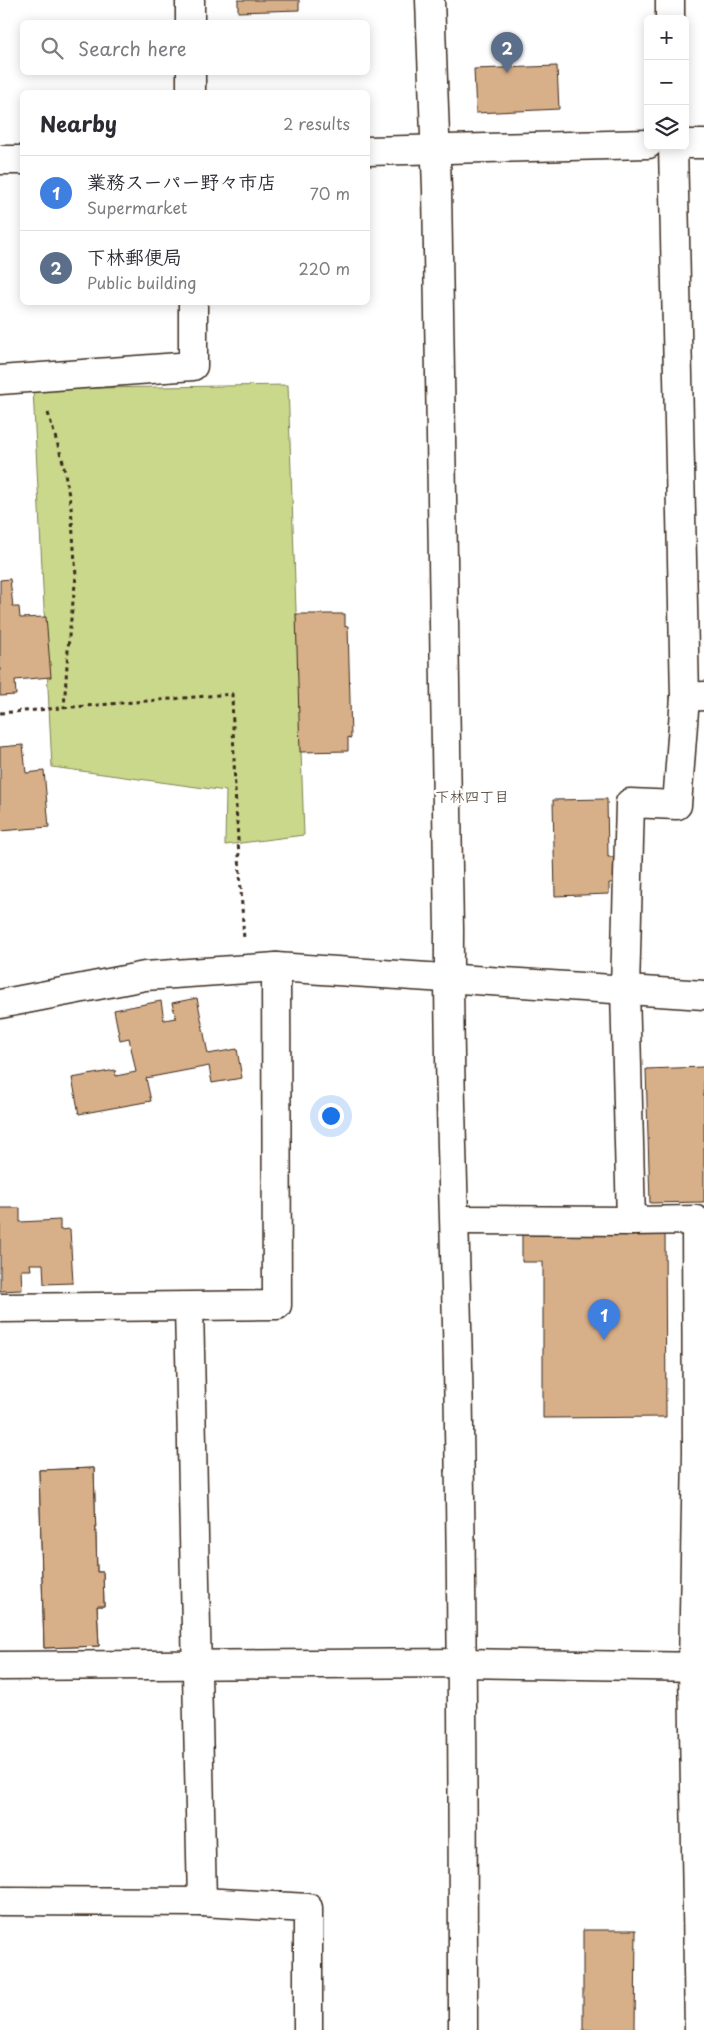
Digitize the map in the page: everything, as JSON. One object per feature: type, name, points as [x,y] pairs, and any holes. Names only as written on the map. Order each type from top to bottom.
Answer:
[{"type":"street","points":[[190,0],[190,20]]},
{"type":"street","points":[[430,0],[437,199],[449,977],[448,1027],[455,1220],[463,1663],[463,2030]]},
{"type":"street","points":[[670,0],[670,15]]},
{"type":"street","points":[[191,75],[191,90]]},
{"type":"street","points":[[370,151],[644,144]]},
{"type":"street","points":[[689,144],[704,144]]},
{"type":"street","points":[[631,1221],[625,989],[630,803],[678,805],[694,696],[673,150]]},
{"type":"street","points":[[0,160],[20,160]]},
{"type":"street","points":[[0,380],[193,366],[193,305]]},
{"type":"street","points":[[0,1308],[277,1305],[276,967]]},
{"type":"street","points":[[0,1004],[145,976],[276,967],[704,994]]},
{"type":"street","points":[[455,1220],[696,1220],[700,1232],[699,2030]]},
{"type":"street","points":[[189,1306],[202,1902]]},
{"type":"street","points":[[0,1666],[463,1663],[698,1667]]},
{"type":"street","points":[[0,1901],[202,1902],[308,1908],[308,2030]]},
{"type":"path","points":[[48,414],[63,462],[69,498],[76,576],[69,636],[64,708]]},
{"type":"path","points":[[0,713],[232,694],[235,790],[246,969]]},
{"type":"green space","points":[[288,385],[304,835],[225,845],[226,791],[52,767],[33,389]]},
{"type":"building","points":[[238,0],[299,0],[299,10],[238,12]]},
{"type":"building","points":[[557,66],[559,109],[476,113],[474,69]]},
{"type":"building","points":[[10,579],[13,607],[19,607],[20,618],[46,617],[51,677],[15,680],[16,695],[0,696],[0,580]]},
{"type":"building","points":[[296,614],[345,614],[345,627],[348,626],[351,738],[348,737],[348,751],[300,752]]},
{"type":"building","points":[[23,745],[26,773],[44,771],[49,827],[0,831],[0,747]]},
{"type":"building","points":[[607,799],[608,857],[615,857],[616,883],[609,883],[609,894],[555,896],[553,800]]},
{"type":"building","points":[[197,998],[208,1054],[237,1049],[242,1078],[212,1083],[209,1066],[146,1078],[151,1101],[79,1114],[72,1078],[115,1070],[116,1076],[136,1072],[129,1038],[120,1040],[114,1010],[161,1001],[164,1020],[176,1018],[172,1003]]},
{"type":"building","points":[[704,1067],[704,1202],[650,1203],[646,1069]]},
{"type":"building","points":[[0,1208],[20,1208],[20,1222],[60,1220],[60,1230],[70,1229],[73,1283],[44,1284],[43,1264],[30,1264],[31,1270],[21,1270],[22,1290],[0,1291]]},
{"type":"building","points":[[665,1233],[666,1417],[543,1418],[543,1262],[522,1262],[522,1234]]},
{"type":"building","points":[[94,1468],[97,1572],[103,1572],[104,1606],[97,1606],[99,1646],[44,1648],[39,1470]]},
{"type":"building","points":[[94,1468],[97,1572],[103,1572],[104,1606],[97,1606],[99,1646],[44,1648],[39,1470]]},
{"type":"building","points":[[583,1930],[636,1930],[635,2030],[583,2030]]},
{"type":"place","name":"下林郵便局","points":[[507,73]]},
{"type":"place","name":"業務スーパー野々市店","points":[[604,1340]]},
{"type":"district","name":"下林四丁目","points":[[472,795]]}]
